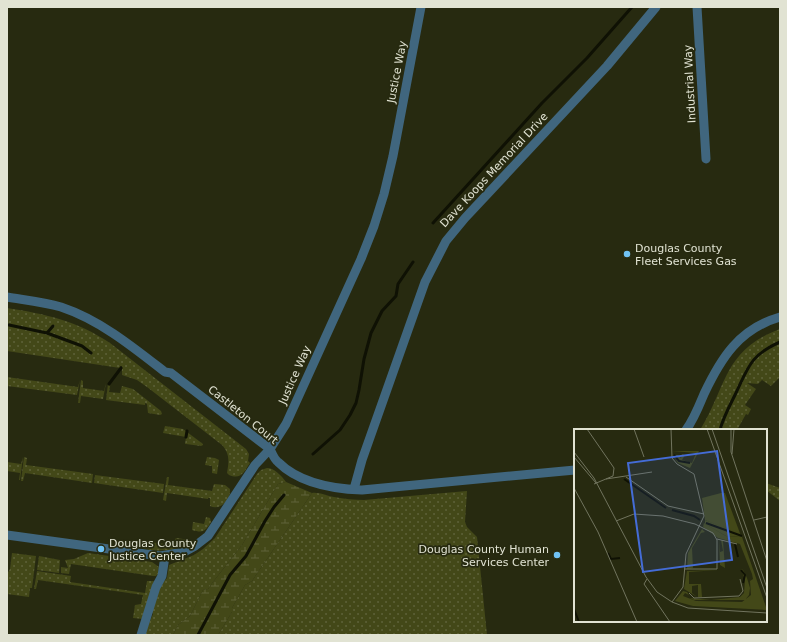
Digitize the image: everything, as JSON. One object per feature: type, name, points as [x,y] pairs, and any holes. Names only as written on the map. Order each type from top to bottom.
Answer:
[{"type":"street","name":"Justice Way","points":[[7,534],[165,556],[178,554],[190,549],[208,536],[255,464],[270,449],[282,431],[294,408],[361,259],[374,226],[384,194],[421,7]]},
{"type":"street","name":"Dave Koops Memorial Drive","points":[[354,490],[362,460],[425,282],[446,241],[465,218],[607,66],[656,7]]},
{"type":"street","name":"Industrial Way","points":[[697,7],[706,159]]},
{"type":"street","name":"Castleton Court","points":[[7,297],[60,307],[101,325],[165,372],[171,373],[270,449],[277,461],[301,477],[332,488],[354,490],[574,470]]},
{"type":"street","points":[[687,429],[693,419],[719,364],[728,351],[750,331],[765,322],[780,317]]},
{"type":"street","points":[[141,635],[156,587],[162,576],[165,556]]},
{"type":"green space","points":[[7,308],[48,316],[73,324],[98,335],[246,449],[249,454],[248,461],[250,463],[239,476],[229,475],[227,473],[228,455],[225,448],[147,387],[137,380],[122,375],[122,366],[120,366],[120,368],[7,351]]},
{"type":"green space","points":[[780,329],[780,377],[771,386],[762,380],[758,384],[747,383],[756,389],[745,405],[751,409],[748,415],[746,414],[738,429],[701,429],[729,371],[747,348],[761,338]]},
{"type":"green space","points":[[7,377],[78,387],[80,380],[77,395],[7,386]]},
{"type":"green space","points":[[81,380],[83,381],[83,388],[104,391],[106,383],[103,399],[81,396],[80,403],[78,403]]},
{"type":"green space","points":[[108,384],[110,386],[109,392],[120,393],[122,386],[133,389],[161,411],[162,414],[148,413],[147,404],[145,403],[145,405],[106,400]]},
{"type":"green space","points":[[165,426],[183,429],[203,445],[185,444],[186,437],[163,433]]},
{"type":"green space","points":[[23,457],[19,480],[20,473],[7,471],[7,462],[21,464]]},
{"type":"green space","points":[[24,457],[27,458],[26,465],[93,474],[92,483],[25,473],[23,481],[21,481]]},
{"type":"green space","points":[[207,457],[219,460],[217,474],[212,473],[212,466],[205,465]]},
{"type":"green space","points":[[270,468],[278,473],[286,482],[278,484],[242,545],[208,589],[203,590],[190,616],[178,625],[173,635],[144,635],[153,614],[152,612],[160,586],[167,578],[169,565],[194,555],[215,538],[257,474],[261,470]]},
{"type":"green space","points":[[95,475],[164,484],[165,476],[163,493],[94,483]]},
{"type":"green space","points":[[167,477],[169,477],[168,485],[212,491],[214,484],[225,485],[230,489],[229,497],[218,507],[210,506],[210,498],[208,499],[167,493],[166,501],[163,500]]},
{"type":"green space","points":[[286,482],[312,493],[252,581],[245,585],[232,608],[232,612],[218,635],[173,635],[178,625],[190,616],[203,590],[208,589],[242,545],[278,484]]},
{"type":"green space","points":[[767,483],[780,488],[780,501],[767,491]]},
{"type":"green space","points":[[467,491],[465,522],[467,527],[477,537],[487,635],[218,635],[232,612],[232,608],[245,585],[252,581],[312,493],[345,499],[364,500]]},
{"type":"green space","points":[[206,517],[210,518],[211,522],[205,530],[192,530],[193,522],[204,524]]},
{"type":"green space","points":[[175,539],[189,540],[190,542],[173,549],[165,550],[151,550],[140,547],[140,541],[174,545]]},
{"type":"green space","points":[[12,553],[36,556],[32,588],[30,588],[29,597],[7,594],[7,574],[10,569]]},
{"type":"green space","points":[[88,553],[152,562],[159,567],[158,574],[153,576],[71,564],[69,574],[61,573],[61,567],[68,568],[65,560],[74,559]]},
{"type":"green space","points":[[39,556],[60,560],[59,573],[37,570]]},
{"type":"green space","points":[[37,571],[71,576],[70,582],[145,593],[147,581],[154,581],[143,619],[133,618],[135,605],[141,604],[143,595],[38,580],[36,589],[34,589]]},
{"type":"waterway","points":[[433,223],[542,103],[587,58],[632,7]]},
{"type":"waterway","points":[[313,454],[340,430],[350,415],[356,403],[364,359],[371,333],[382,311],[396,296],[398,284],[413,262]]},
{"type":"waterway","points":[[9,325],[47,333],[53,326]]},
{"type":"waterway","points":[[47,333],[82,346],[91,353]]},
{"type":"waterway","points":[[720,429],[726,412],[751,363],[762,352],[780,342]]},
{"type":"waterway","points":[[109,384],[121,368]]},
{"type":"waterway","points":[[186,437],[187,431]]},
{"type":"waterway","points":[[198,635],[230,575],[246,556],[265,521],[284,495]]},
{"type":"place","name":"Douglas County Fleet Services Gas","points":[[627,254]]},
{"type":"place","name":"Douglas County Justice Center","points":[[101,549]]},
{"type":"place","name":"Douglas County Human Services Center","points":[[557,555]]}]
